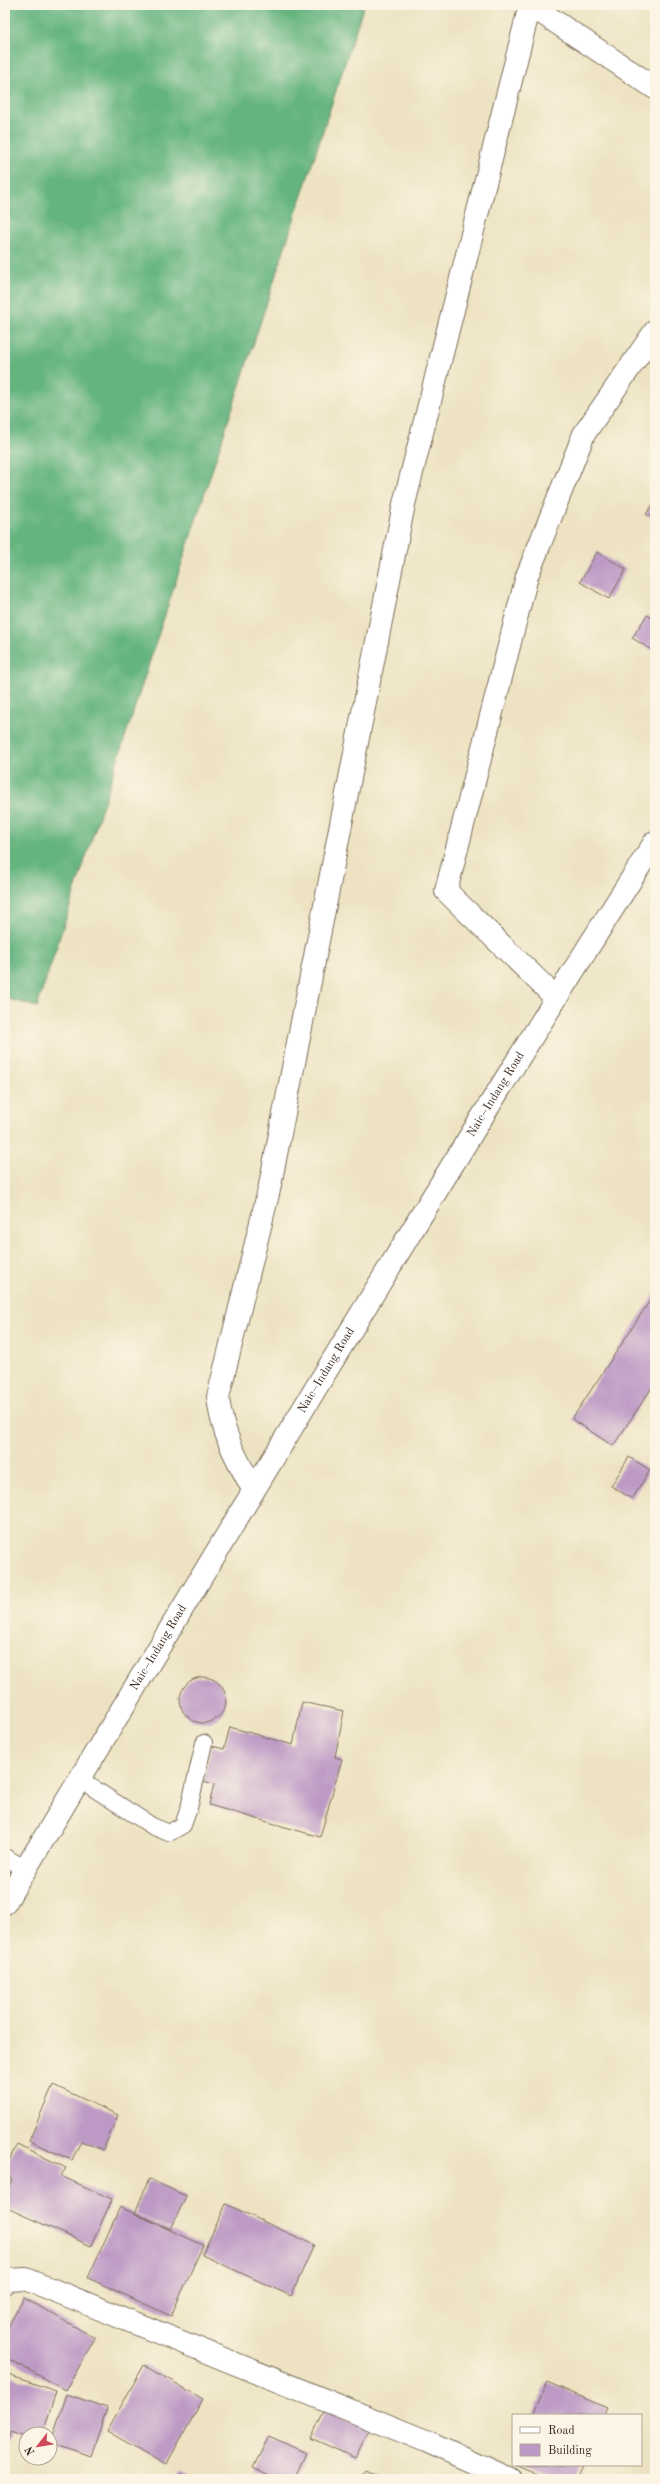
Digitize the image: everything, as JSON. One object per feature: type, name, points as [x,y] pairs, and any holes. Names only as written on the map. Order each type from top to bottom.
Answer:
[{"type":"street","points":[[253,1489],[230,1446],[221,1420],[218,1397],[269,1190],[404,504],[530,5],[653,81]]},
{"type":"street","points":[[556,997],[446,891],[526,576],[584,434],[655,332]]},
{"type":"street","name":"Naic–Indang Road","points":[[5,1903],[253,1489],[556,997],[655,842]]},
{"type":"street","points":[[5,2283],[8,2280],[26,2279],[426,2441],[510,2479]]},
{"type":"lane","points":[[79,1779],[152,1826],[169,1833],[183,1825],[189,1808],[204,1742]]},
{"type":"lane","points":[[5,1857],[26,1869]]},
{"type":"green space","points":[[5,5],[364,5],[37,1007],[5,998]]},
{"type":"building","points":[[655,501],[655,520],[646,514]]},
{"type":"building","points":[[597,552],[626,569],[609,599],[580,582]]},
{"type":"building","points":[[647,615],[655,620],[655,652],[632,638]]},
{"type":"building","points":[[655,1293],[655,1383],[613,1446],[572,1419]]},
{"type":"building","points":[[629,1457],[650,1470],[632,1499],[611,1486]]},
{"type":"building","points":[[203,1677],[216,1681],[222,1687],[226,1700],[222,1713],[216,1719],[203,1723],[190,1719],[184,1713],[180,1700],[184,1687],[190,1681]]},
{"type":"building","points":[[302,1702],[344,1711],[335,1757],[342,1759],[320,1837],[209,1805],[214,1784],[203,1781],[212,1746],[224,1749],[230,1727],[293,1745]]},
{"type":"building","points":[[53,2085],[118,2115],[103,2150],[81,2141],[72,2160],[29,2141]]},
{"type":"building","points":[[17,2144],[66,2168],[61,2176],[112,2199],[91,2246],[5,2207],[5,2196],[12,2179],[5,2175],[5,2169]]},
{"type":"building","points":[[149,2179],[186,2196],[171,2229],[135,2213]]},
{"type":"building","points":[[226,2204],[314,2245],[291,2296],[202,2255]]},
{"type":"building","points":[[120,2207],[203,2245],[171,2316],[88,2278]]},
{"type":"building","points":[[24,2298],[95,2338],[66,2390],[5,2357],[5,2332]]},
{"type":"building","points":[[144,2365],[203,2399],[166,2465],[107,2431]]},
{"type":"building","points":[[5,2374],[56,2391],[45,2426],[18,2426],[18,2434],[11,2432],[5,2447]]},
{"type":"building","points":[[547,2382],[607,2408],[604,2414],[533,2414]]},
{"type":"building","points":[[67,2394],[107,2408],[91,2456],[58,2444],[58,2426],[56,2426]]},
{"type":"building","points":[[325,2409],[369,2430],[355,2458],[311,2438]]},
{"type":"building","points":[[269,2436],[306,2453],[294,2479],[275,2479],[253,2468]]},
{"type":"building","points":[[517,2466],[582,2466],[576,2479],[547,2479]]},
{"type":"building","points":[[365,2470],[384,2479],[360,2479]]},
{"type":"building","points":[[180,2474],[191,2479],[178,2479]]}]
